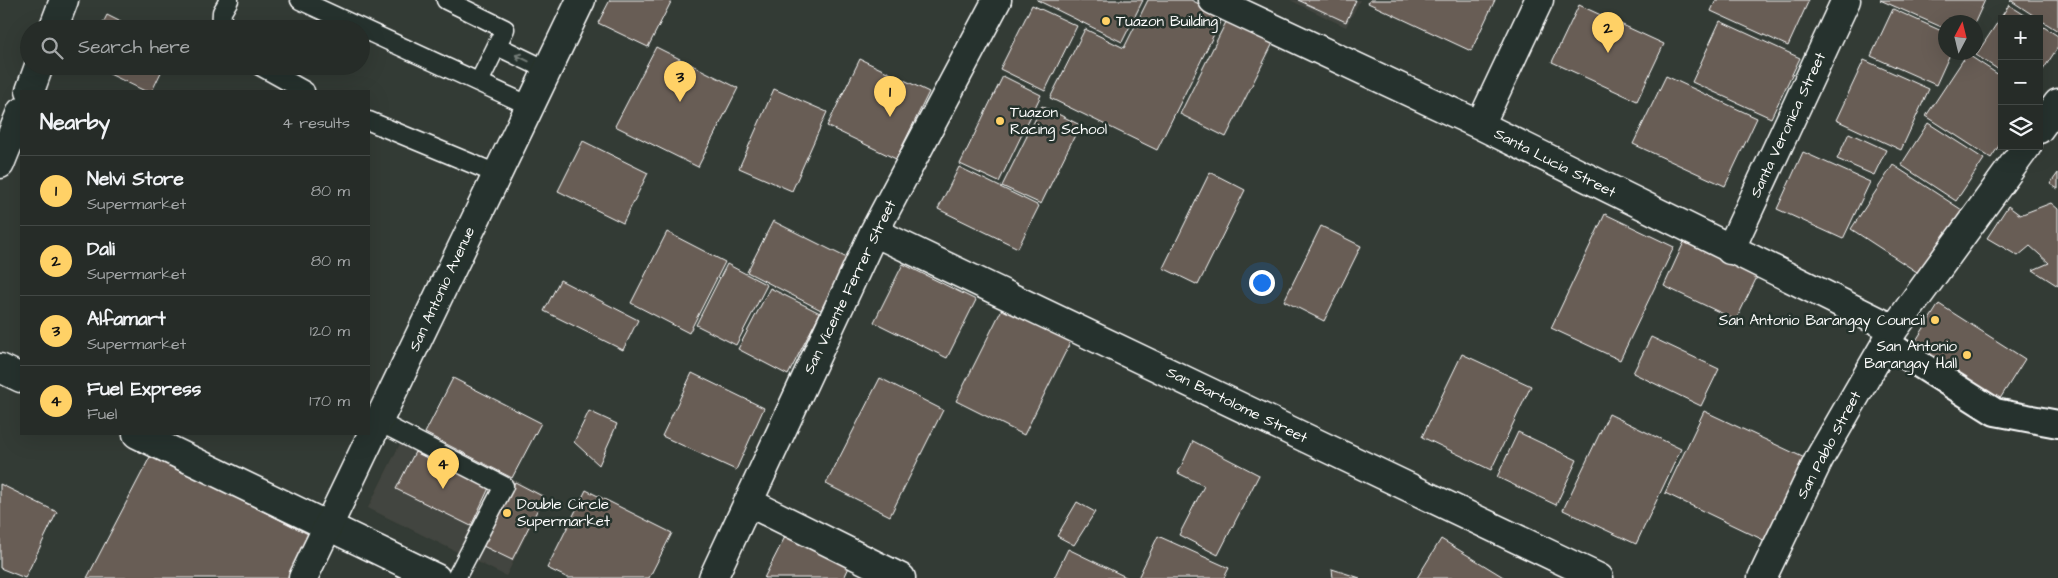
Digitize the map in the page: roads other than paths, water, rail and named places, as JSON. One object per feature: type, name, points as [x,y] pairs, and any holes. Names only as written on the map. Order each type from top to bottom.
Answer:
[{"type":"street","points":[[56,20],[64,0]]},
{"type":"street","name":"San Antonio Avenue","points":[[303,578],[580,0]]},
{"type":"street","name":"San Vicente Ferrer Street","points":[[713,578],[874,232],[997,0]]},
{"type":"street","name":"Santa Lucia Street","points":[[1213,0],[1480,125],[1730,250],[1890,336]]},
{"type":"street","points":[[1480,125],[1539,0]]},
{"type":"street","name":"Santa Veronica Street","points":[[1730,250],[1846,0]]},
{"type":"street","points":[[30,90],[36,75]]},
{"type":"street","points":[[2043,124],[2058,103]]},
{"type":"street","points":[[0,164],[20,114]]},
{"type":"street","name":"San Pablo Street","points":[[1762,578],[1819,459],[1890,336],[2024,150]]},
{"type":"street","name":"San Bartolome Street","points":[[874,232],[1599,578]]},
{"type":"street","points":[[1890,336],[1995,412],[2058,424]]},
{"type":"street","points":[[139,435],[436,578]]},
{"type":"street","points":[[748,502],[901,578]]},
{"type":"lane","points":[[222,20],[222,12],[229,0]]},
{"type":"lane","points":[[300,0],[344,20]]},
{"type":"lane","points":[[446,0],[505,29],[479,82]]},
{"type":"lane","points":[[370,32],[530,106]]},
{"type":"lane","points":[[497,46],[547,70]]},
{"type":"lane","points":[[276,75],[303,90]]},
{"type":"lane","points":[[370,120],[497,174]]},
{"type":"lane","points":[[379,422],[504,486],[456,578]]},
{"type":"place","name":"Tuazon Building","points":[[1106,21]]},
{"type":"place","name":"Dali","points":[[1608,53]]},
{"type":"place","name":"Alfamart","points":[[680,102]]},
{"type":"place","name":"Nelvi Store","points":[[890,117]]},
{"type":"place","name":"Tuazon Racing School","points":[[1000,121]]},
{"type":"place","name":"San Antonio Barangay Council","points":[[1935,320]]},
{"type":"place","name":"San Antonio Barangay Hall","points":[[1967,355]]},
{"type":"place","name":"Fuel Express","points":[[443,489]]},
{"type":"place","name":"Double Circle Supermarket","points":[[507,513]]}]
